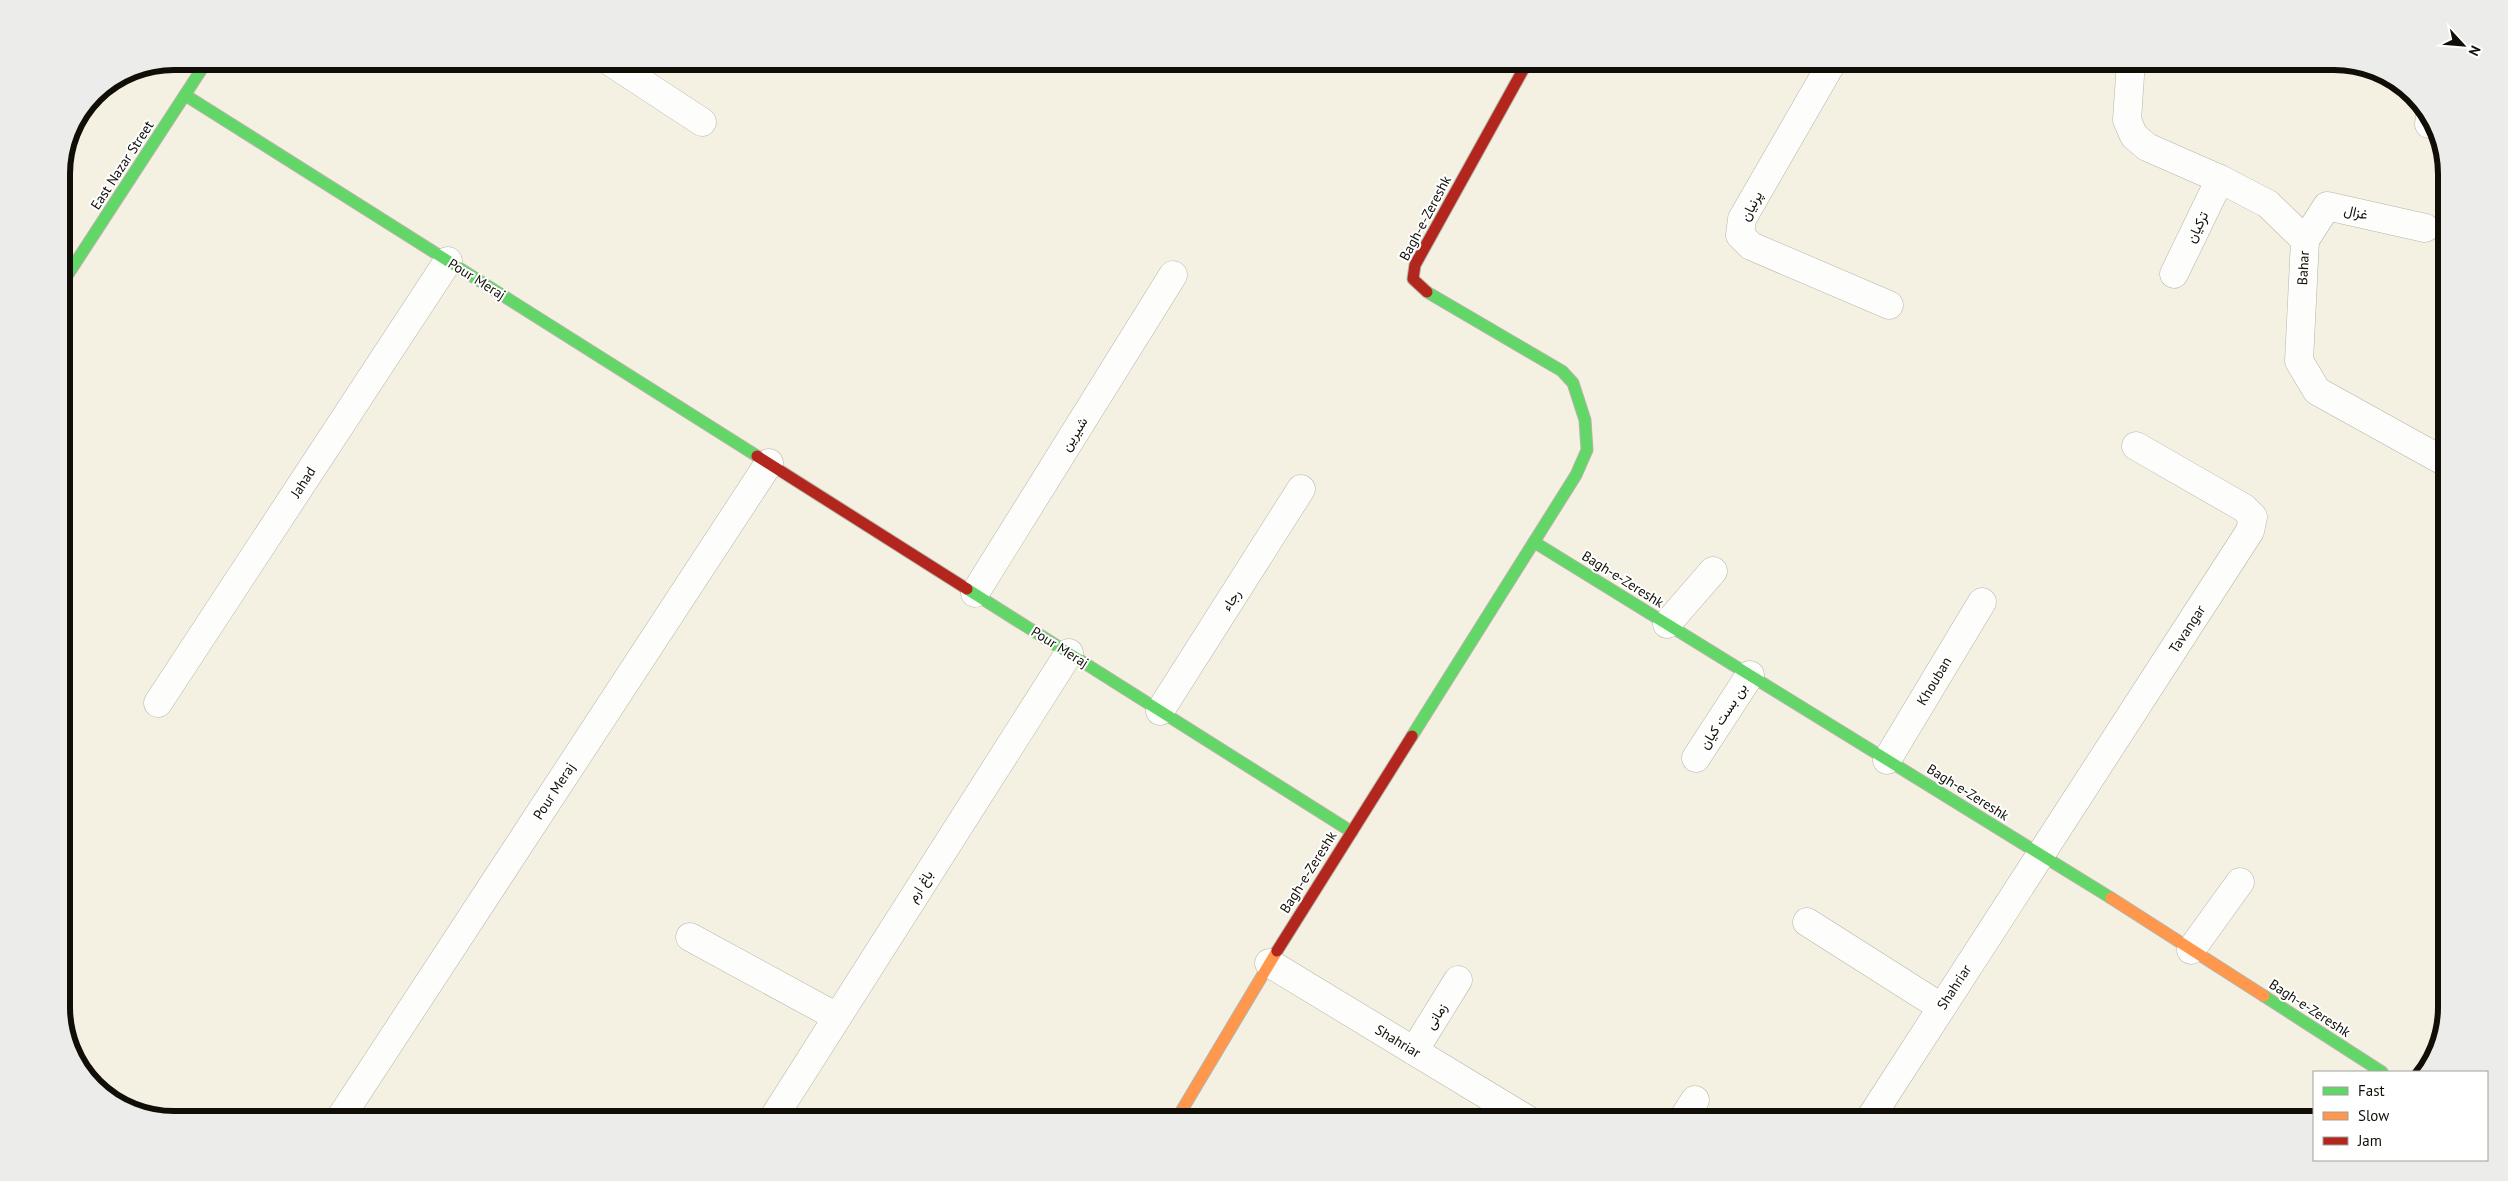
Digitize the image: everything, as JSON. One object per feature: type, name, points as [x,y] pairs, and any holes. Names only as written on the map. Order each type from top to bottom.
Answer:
[{"type":"street","name":"East Nazar Street","points":[[70,273],[201,70]]},
{"type":"street","points":[[623,70],[702,122]]},
{"type":"street","name":"Bagh-e-Zereshk","points":[[1181,1111],[1269,963],[1576,475],[1586,450],[1585,420],[1573,383],[1562,371],[1428,293],[1413,279],[1414,265],[1523,70]]},
{"type":"street","name":"پرنیان","points":[[1828,70],[1742,219],[1740,235],[1752,246],[1889,305]]},
{"type":"street","name":"Bahar","points":[[2130,70],[2127,120],[2134,136],[2147,147],[2268,204],[2305,240],[2299,361],[2318,391],[2438,458]]},
{"type":"street","name":"Pour Meraj","points":[[185,95],[1352,832]]},
{"type":"street","name":"ترکیان","points":[[2174,274],[2220,180]]},
{"type":"street","name":"غزال","points":[[2305,240],[2327,206],[2425,228]]},
{"type":"street","name":"Jahad","points":[[158,703],[448,261]]},
{"type":"street","name":"شیرین","points":[[975,593],[1173,275]]},
{"type":"street","name":"Tavangar","points":[[2040,854],[2250,531],[2253,517],[2244,508],[2136,446]]},
{"type":"street","name":"Pour Meraj","points":[[345,1111],[769,463]]},
{"type":"street","name":"رجاء","points":[[1160,710],[1301,489]]},
{"type":"street","name":"Bagh-e-Zereshk","points":[[1534,542],[2040,854],[2191,950],[2366,1068]]},
{"type":"street","points":[[1667,624],[1713,571]]},
{"type":"street","name":"Khouban","points":[[1887,760],[1982,602]]},
{"type":"street","name":"باغ ارم","points":[[778,1111],[1069,653]]},
{"type":"street","name":"بن بست کیان","points":[[1696,758],[1750,675]]},
{"type":"street","name":"Shahriar","points":[[1875,1111],[2040,854]]},
{"type":"street","points":[[2191,950],[2240,882]]},
{"type":"street","points":[[1807,922],[1941,1007]]},
{"type":"street","points":[[690,937],[837,1017]]},
{"type":"street","name":"Shahriar","points":[[1269,963],[1513,1111]]},
{"type":"street","name":"زمانی","points":[[1414,1051],[1458,980]]},
{"type":"traffic: fast","points":[[70,271],[201,70]]},
{"type":"traffic: fast","points":[[185,95],[757,456]]},
{"type":"traffic: fast","points":[[1412,736],[1576,475],[1587,450],[1585,420],[1573,383],[1562,371],[1427,292]]},
{"type":"traffic: fast","points":[[1534,542],[2111,898]]},
{"type":"traffic: fast","points":[[967,589],[1352,832]]},
{"type":"traffic: fast","points":[[2264,996],[2380,1071]]},
{"type":"traffic: slow","points":[[2111,898],[2264,996]]},
{"type":"traffic: slow","points":[[1181,1111],[1277,951]]},
{"type":"traffic: jam","points":[[1427,292],[1413,279],[1415,265],[1523,70]]},
{"type":"traffic: jam","points":[[757,456],[967,589]]},
{"type":"traffic: jam","points":[[1277,951],[1412,736]]}]
